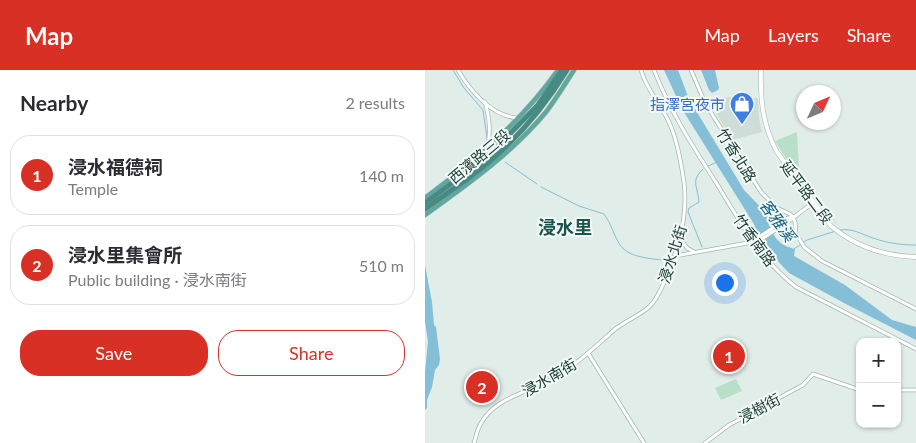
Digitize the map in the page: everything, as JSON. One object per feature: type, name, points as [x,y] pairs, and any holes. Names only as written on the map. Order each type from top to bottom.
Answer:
[{"type":"highway","points":[[425,203],[485,158],[540,107],[562,70]]},
{"type":"highway","points":[[425,209],[490,161],[518,135],[567,70]]},
{"type":"main road","points":[[540,107],[558,70]]},
{"type":"main road","points":[[540,107],[574,70]]},
{"type":"main road","name":"西濱路三段","points":[[425,198],[487,148],[519,118],[540,107]]},
{"type":"main road","name":"西濱路三段","points":[[425,215],[504,154],[540,107]]},
{"type":"street","points":[[458,70],[466,82],[494,110],[509,117],[519,118]]},
{"type":"street","name":"浸水北街","points":[[588,353],[623,322],[650,307],[663,287],[681,238],[685,208],[683,182],[676,146],[668,121],[643,79],[641,70]]},
{"type":"street","name":"竹香南路","points":[[654,70],[671,108],[753,242],[781,275],[796,287],[916,349]]},
{"type":"street","name":"竹香北路","points":[[691,70],[705,103],[761,192],[777,208],[793,217]]},
{"type":"street","name":"延平路二段","points":[[761,70],[762,113],[770,139],[777,152],[831,226],[863,247],[880,253],[916,257]]},
{"type":"street","points":[[485,102],[490,139],[487,148]]},
{"type":"street","points":[[675,256],[745,245],[753,242],[814,202]]},
{"type":"street","points":[[793,217],[799,240],[804,247],[822,261],[916,309]]},
{"type":"street","points":[[681,238],[687,248],[695,253]]},
{"type":"street","points":[[588,353],[644,443]]},
{"type":"street","name":"浸水南街","points":[[474,443],[479,426],[499,403],[549,380],[588,353]]},
{"type":"street","name":"浸樹街","points":[[705,443],[729,425],[803,385],[813,374],[856,389]]},
{"type":"street","points":[[901,390],[916,390]]},
{"type":"shaded area","name":"指澤宮夜市","points":[[725,97],[758,98],[762,132],[732,140],[708,99]]},
{"type":"green space","points":[[797,132],[799,169],[840,228],[793,170],[775,141]]},
{"type":"green space","points":[[736,379],[742,391],[721,400],[715,388]]},
{"type":"water","name":"客雅溪","points":[[664,70],[678,70],[689,99],[744,190],[771,218],[768,223],[778,240],[795,249],[794,256],[845,285],[892,320],[916,327],[916,340],[789,273],[761,243],[754,224],[682,109]]},
{"type":"water","points":[[701,70],[715,70],[718,90],[712,93],[709,90]]},
{"type":"water","points":[[425,265],[440,359],[439,365],[435,370],[425,410],[425,372],[428,341],[425,322]]},
{"type":"waterway","points":[[453,70],[464,88],[483,110],[487,138]]},
{"type":"waterway","points":[[505,162],[537,184]]},
{"type":"waterway","points":[[708,166],[717,162]]},
{"type":"waterway","points":[[702,247],[688,212],[689,208],[699,202],[696,181],[703,169]]},
{"type":"waterway","points":[[541,187],[579,206],[604,214],[624,250],[642,257],[668,261]]},
{"type":"waterway","points":[[840,230],[853,231],[878,240],[916,245]]},
{"type":"waterway","points":[[794,249],[807,240],[836,231]]},
{"type":"place","name":"指澤宮夜市","points":[[742,125]]},
{"type":"place","name":"浸水福德祠","points":[[729,356]]},
{"type":"place","name":"浸水里集會所","points":[[482,387]]},
{"type":"district","name":"浸水里","points":[[565,227]]}]
